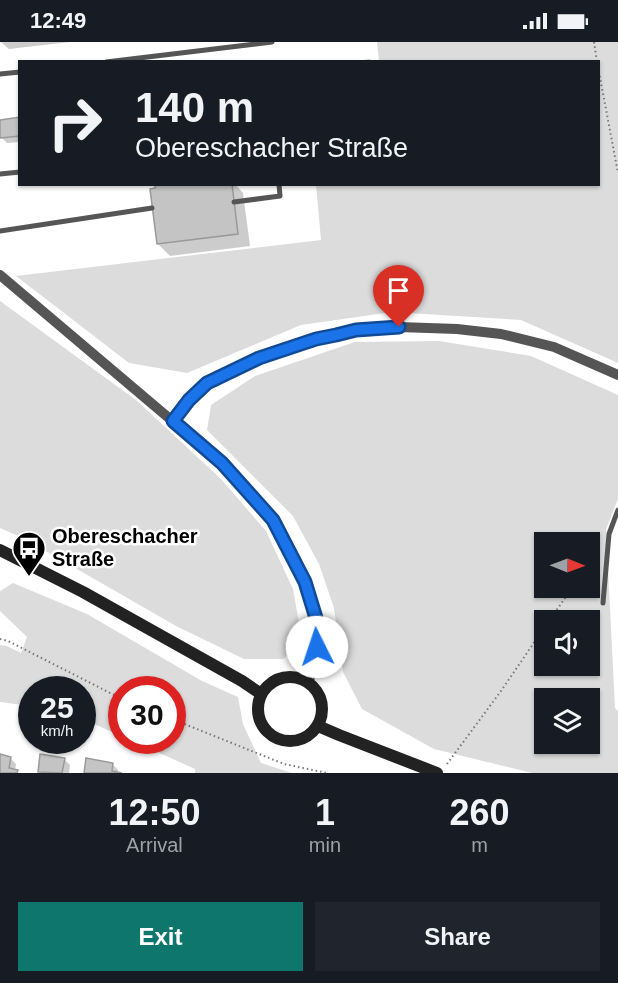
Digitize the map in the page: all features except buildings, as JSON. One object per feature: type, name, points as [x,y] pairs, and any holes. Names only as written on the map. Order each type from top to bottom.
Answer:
[{"type":"main road","points":[[0,550],[83,592],[242,681],[261,694]]},
{"type":"main road","points":[[291,676],[308,682],[314,687],[322,702],[318,726],[299,740],[291,741],[274,737],[262,726],[259,718],[261,694],[273,681],[282,677],[291,676]]},
{"type":"main road","points":[[318,726],[437,773]]},
{"type":"street","points":[[0,275],[222,463],[273,520],[305,582],[316,618],[317,647],[308,682]]},
{"type":"street","points":[[173,421],[189,400],[207,383],[259,358],[316,339],[356,330],[399,327],[457,329],[501,334],[554,347],[618,375]]},
{"type":"lane","points":[[123,60],[272,42]]},
{"type":"lane","points":[[0,74],[18,72]]},
{"type":"lane","points":[[0,174],[18,172]]},
{"type":"lane","points":[[234,202],[280,195],[279,186]]},
{"type":"lane","points":[[0,231],[152,208]]},
{"type":"lane","points":[[603,603],[609,534],[618,510]]},
{"type":"path","points":[[594,42],[597,60]]},
{"type":"path","points":[[600,78],[618,173]]},
{"type":"path","points":[[0,639],[108,692]]},
{"type":"path","points":[[447,764],[534,643]]},
{"type":"path","points":[[186,725],[284,764],[327,773]]},
{"type":"shaded area","points":[[377,42],[618,42],[618,363],[521,320],[392,312],[301,325],[187,373],[129,363],[16,276],[321,240],[316,186],[600,186],[600,60],[379,60]]},
{"type":"shaded area","points":[[0,301],[136,400],[221,479],[266,531],[293,589],[300,628],[296,649],[283,659],[244,659],[176,626],[23,538],[0,528]]},
{"type":"shaded area","points":[[439,341],[531,356],[618,395],[618,499],[606,529],[615,708],[618,711],[618,773],[532,773],[434,749],[362,709],[343,672],[334,608],[319,564],[293,516],[207,430],[211,405],[255,376],[355,342]]},
{"type":"shaded area","points":[[13,583],[87,614],[202,681],[238,697],[243,724],[261,763],[292,773],[195,773],[195,769],[162,754],[186,754],[186,676],[108,676],[108,730],[96,725],[96,676],[18,676],[18,704],[0,702],[0,645],[21,653],[27,637],[0,611],[0,591]]},
{"type":"place","name":"Obereschacher Straße","points":[[29,577]]},
{"type":"route","points":[[317,647],[316,618],[305,582],[273,520],[222,463],[173,421],[189,400],[207,383],[259,358],[316,339],[356,330],[399,327]]}]
